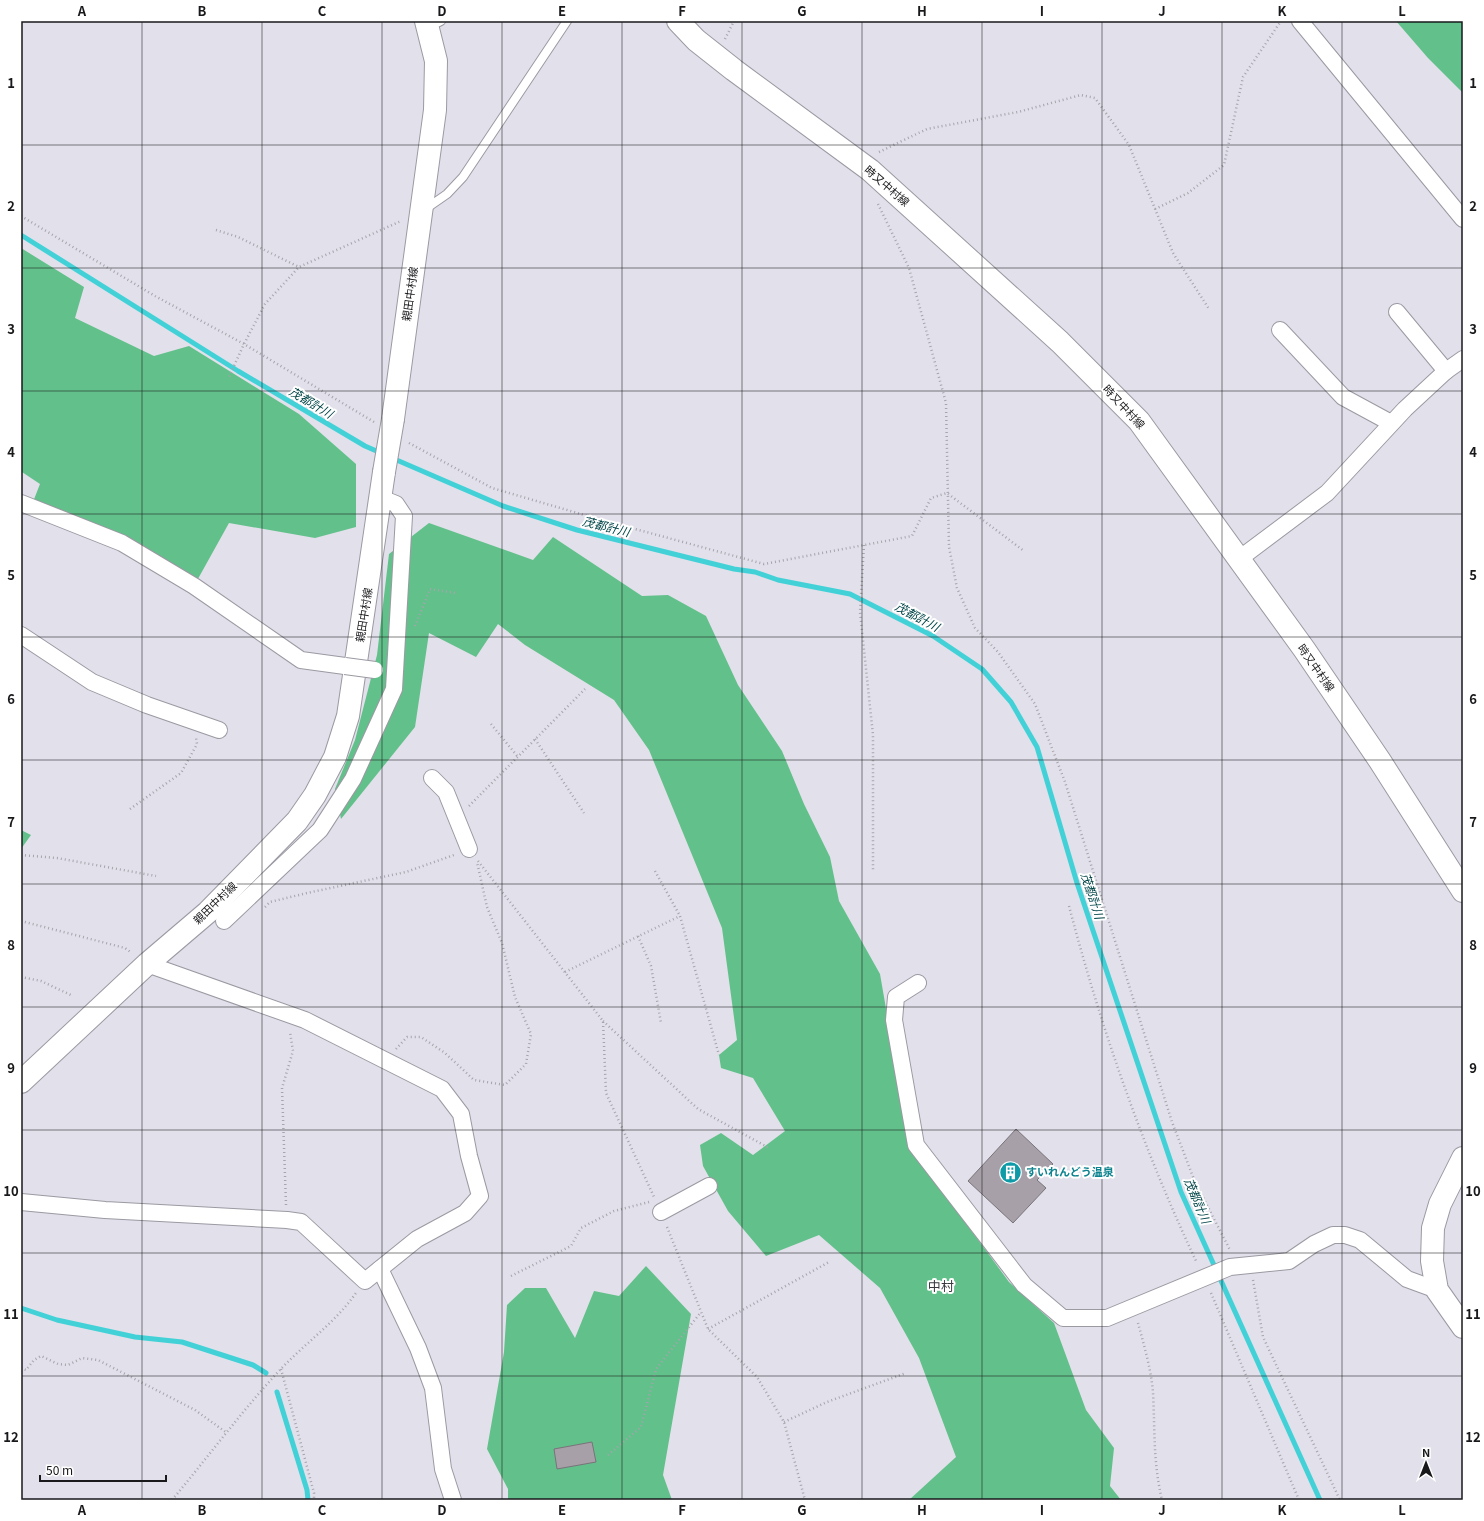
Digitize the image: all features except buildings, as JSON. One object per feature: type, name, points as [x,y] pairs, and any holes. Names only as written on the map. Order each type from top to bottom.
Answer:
[{"type":"main road","name":"時又中村線","points":[[678,21],[696,40],[734,70],[864,166],[1060,342],[1139,421],[1239,559],[1380,761],[1463,891]]},
{"type":"main road","name":"親田中村線","points":[[21,1082],[147,964],[208,912],[297,821],[315,795],[335,757],[348,716],[381,498],[384,472],[386,422],[422,211],[435,110],[436,61],[432,23]]},
{"type":"main road","points":[[1463,1158],[1440,1204],[1433,1228],[1432,1261],[1437,1290],[1463,1327]]},
{"type":"street","points":[[1300,21],[1463,219]]},
{"type":"street","points":[[1397,312],[1446,371]]},
{"type":"street","points":[[1280,330],[1343,397],[1391,423]]},
{"type":"street","points":[[1239,559],[1327,493],[1391,423],[1446,371],[1463,359]]},
{"type":"street","points":[[224,921],[320,830],[353,779],[394,689],[397,673],[404,516],[396,504],[381,498]]},
{"type":"street","points":[[21,503],[122,543],[194,586],[301,660],[397,673]]},
{"type":"street","points":[[21,635],[92,682],[147,705],[219,730]]},
{"type":"street","points":[[432,778],[446,792],[469,850]]},
{"type":"street","points":[[21,1202],[105,1210],[301,1222],[365,1282],[417,1239],[465,1213],[480,1196],[468,1156],[461,1114],[442,1089],[305,1020],[147,964]]},
{"type":"street","points":[[918,983],[896,997],[894,1020],[916,1145],[1024,1285],[1063,1318],[1107,1318],[1133,1306],[1239,1265],[1290,1260],[1314,1244],[1333,1235],[1345,1235],[1360,1240],[1407,1279],[1437,1290]]},
{"type":"street","points":[[658,1206],[709,1186]]},
{"type":"street","points":[[380,1269],[418,1348],[433,1388],[443,1469],[453,1500]]},
{"type":"lane","points":[[422,211],[447,194],[463,177],[567,21]]},
{"type":"path","points":[[1155,209],[1188,193],[1224,165],[1243,77],[1281,21]]},
{"type":"path","points":[[864,166],[871,156],[927,130],[1018,112],[1081,95],[1095,98],[1129,145],[1173,253],[1209,309]]},
{"type":"path","points":[[877,202],[882,216],[909,268],[946,403],[949,548],[957,588],[975,628],[998,652],[1035,704],[1065,782],[1172,1122],[1195,1182],[1239,1265],[1263,1337],[1340,1500]]},
{"type":"path","points":[[228,379],[265,304],[299,267],[422,211]]},
{"type":"path","points":[[21,216],[155,296],[386,422]]},
{"type":"path","points":[[216,230],[238,236],[299,267]]},
{"type":"path","points":[[406,442],[492,488],[591,517],[764,564],[912,536],[931,498],[947,493]]},
{"type":"path","points":[[947,493],[1024,551]]},
{"type":"path","points":[[864,546],[860,612],[873,735],[873,872]]},
{"type":"path","points":[[413,631],[430,589],[455,593]]},
{"type":"path","points":[[456,819],[585,689]]},
{"type":"path","points":[[130,809],[181,772],[197,744],[195,722]]},
{"type":"path","points":[[491,724],[518,757]]},
{"type":"path","points":[[535,739],[584,813]]},
{"type":"path","points":[[259,912],[270,902],[406,872],[469,850]]},
{"type":"path","points":[[21,855],[57,858],[156,876]]},
{"type":"path","points":[[384,1060],[407,1037],[421,1037],[445,1052],[474,1080],[505,1085],[526,1064],[531,1034],[515,997],[502,944],[487,908],[476,859],[603,1021],[698,1109],[769,1148]]},
{"type":"path","points":[[655,871],[680,916],[719,1055]]},
{"type":"path","points":[[1069,906],[1125,1088],[1151,1160],[1238,1353],[1299,1500]]},
{"type":"path","points":[[565,972],[680,916]]},
{"type":"path","points":[[21,921],[125,948],[147,964]]},
{"type":"path","points":[[638,936],[651,966],[661,1024]]},
{"type":"path","points":[[21,977],[41,981],[73,996]]},
{"type":"path","points":[[603,1021],[606,1093],[658,1206],[708,1329],[757,1377],[784,1422],[805,1500]]},
{"type":"path","points":[[282,1030],[290,1032],[293,1050],[282,1088],[287,1220]]},
{"type":"path","points":[[511,1276],[571,1246],[581,1228],[608,1215],[658,1206]]},
{"type":"path","points":[[708,1329],[829,1262]]},
{"type":"path","points":[[172,1500],[252,1401],[281,1369],[346,1308],[365,1282]]},
{"type":"path","points":[[1133,1306],[1146,1349],[1153,1391],[1154,1445],[1157,1479],[1162,1500]]},
{"type":"path","points":[[608,1456],[641,1427],[656,1369],[701,1311]]},
{"type":"path","points":[[21,1368],[26,1370],[34,1360],[41,1356],[58,1364],[68,1365],[82,1358],[98,1360],[195,1410],[226,1433]]},
{"type":"path","points":[[281,1369],[314,1493],[314,1500]]},
{"type":"path","points":[[784,1422],[827,1402],[906,1373]]},
{"type":"green space","points":[[1396,21],[1463,21],[1463,93],[1428,58]]},
{"type":"green space","points":[[21,248],[84,287],[75,318],[154,356],[189,346],[299,414],[356,464],[356,527],[315,538],[229,523],[194,586],[31,507],[40,484],[22,472],[21,474]]},
{"type":"green space","points":[[429,523],[533,560],[553,537],[642,596],[668,595],[706,616],[738,685],[782,751],[804,804],[830,857],[839,901],[880,974],[910,1147],[1009,1282],[1054,1323],[1086,1410],[1114,1448],[1110,1486],[1121,1500],[909,1500],[956,1457],[919,1358],[880,1288],[819,1235],[766,1256],[728,1211],[703,1166],[700,1145],[721,1133],[753,1155],[785,1131],[753,1078],[721,1068],[719,1055],[737,1040],[722,928],[649,750],[614,700],[525,645],[498,624],[476,657],[429,633],[415,727],[341,819],[335,789],[355,740],[377,655],[389,554]]},
{"type":"green space","points":[[21,830],[31,835],[21,849]]},
{"type":"green space","points":[[646,1266],[691,1314],[663,1475],[672,1500],[508,1500],[508,1489],[487,1449],[504,1352],[507,1305],[525,1288],[546,1288],[575,1338],[594,1291],[619,1296]]},
{"type":"waterway","name":"茂都計川","points":[[21,235],[238,371],[365,446],[381,453]]},
{"type":"waterway","name":"茂都計川","points":[[392,458],[503,506],[577,530],[734,569],[755,572],[778,580],[850,594],[933,636],[982,669],[1011,702],[1037,747],[1077,883],[1181,1192],[1320,1500]]},
{"type":"waterway","points":[[21,1308],[57,1320],[135,1337],[182,1342],[253,1365],[266,1373]]},
{"type":"waterway","points":[[277,1392],[307,1490],[308,1500]]},
{"type":"place","name":"すいれんどう温泉","points":[[1010,1172]]},
{"type":"district","name":"中村","points":[[941,1286]]}]
